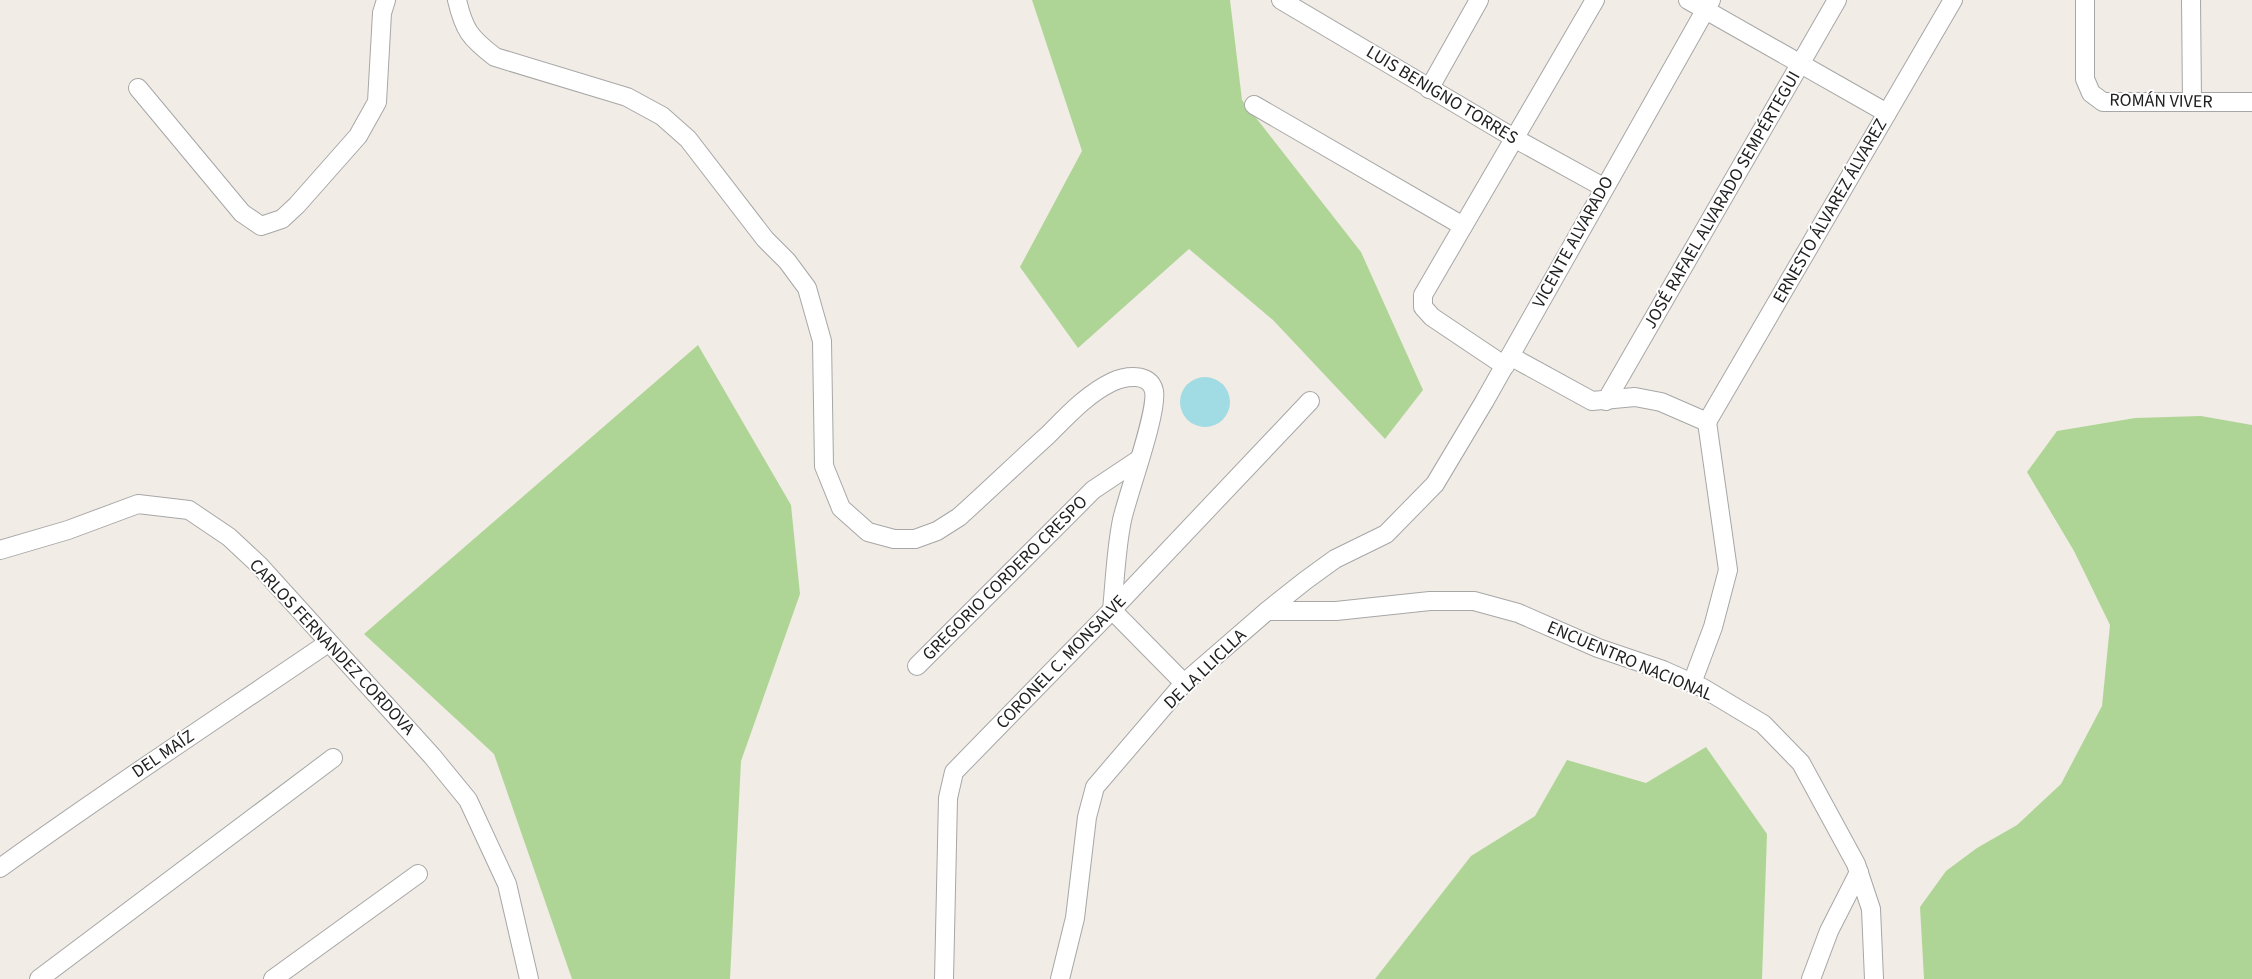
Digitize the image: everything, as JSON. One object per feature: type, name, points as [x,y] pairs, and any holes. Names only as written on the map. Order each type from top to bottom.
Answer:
[{"type":"street","points":[[138,88],[242,213],[261,226],[282,220],[358,136],[377,102],[382,13],[386,0]]},
{"type":"street","points":[[457,0],[463,26],[479,45],[495,58],[627,97],[662,116],[688,139],[765,239],[787,262],[807,288],[822,341],[824,466],[841,508],[868,532],[894,539],[915,539],[937,531],[959,518],[1085,400],[1113,382],[1130,377],[1142,378],[1151,384],[1154,392],[1150,419],[1124,513],[1117,551],[1112,610],[1184,683]]},
{"type":"street","name":"LUIS BENIGNO TORRES","points":[[1282,0],[1429,89],[1603,187]]},
{"type":"street","points":[[1429,89],[1479,0]]},
{"type":"street","points":[[1595,0],[1423,295],[1423,307],[1432,317],[1507,361],[1592,401],[1635,397],[1661,402],[1707,422],[1728,570],[1713,627],[1692,683]]},
{"type":"street","points":[[1688,0],[1708,5],[1800,65],[1887,113]]},
{"type":"street","name":"JOSÉ RAFAEL ALVARADO SEMPÉRTEGUI","points":[[1606,401],[1837,0]]},
{"type":"street","name":"ERNESTO ÁLVAREZ ÁLVAREZ","points":[[1707,422],[1953,0]]},
{"type":"street","name":"ROMÁN VIVER","points":[[2085,0],[2085,79],[2091,93],[2103,102],[2192,101],[2245,103]]},
{"type":"street","points":[[2191,0],[2192,101]]},
{"type":"street","name":"VICENTE ALVARADO","points":[[1435,484],[1507,361],[1603,187],[1708,5]]},
{"type":"street","points":[[2245,103],[2252,114]]},
{"type":"street","points":[[1254,105],[1385,179],[1463,226]]},
{"type":"street","name":"CORONEL C. MONSALVE","points":[[944,979],[948,798],[954,772],[1112,610],[1310,401]]},
{"type":"street","name":"GREGORIO CORDERO CRESPO","points":[[917,666],[1093,490],[1138,460]]},
{"type":"street","name":"DE LA LLICLLA","points":[[1060,979],[1075,918],[1087,817],[1095,787],[1184,683],[1267,610],[1335,559],[1386,534],[1435,484]]},
{"type":"street","name":"GREGORIO CORDERO CRESPO","points":[[1093,490],[1111,494],[1119,501],[1124,513]]},
{"type":"street","name":"CARLOS FERNANDEZ CORDOVA","points":[[0,550],[68,530],[138,504],[189,510],[229,538],[259,566],[432,756],[468,800],[507,884],[529,979]]},
{"type":"street","name":"ENCUENTRO NACIONAL","points":[[1267,610],[1336,611],[1430,601],[1474,601],[1518,613],[1598,648],[1663,670],[1692,683],[1764,724],[1801,763],[1859,872],[1871,909],[1874,979]]},
{"type":"street","name":"DEL MAÍZ","points":[[0,868],[155,758],[263,689],[328,643]]},
{"type":"street","points":[[39,979],[333,758]]},
{"type":"street","points":[[1811,979],[1829,931],[1859,872]]},
{"type":"street","points":[[273,979],[418,874]]},
{"type":"green space","points":[[1032,0],[1230,0],[1242,100],[1361,252],[1423,390],[1385,439],[1273,320],[1189,249],[1078,348],[1020,267],[1082,151]]},
{"type":"green space","points":[[698,345],[791,505],[800,594],[741,761],[730,979],[572,979],[494,754],[364,634]]},
{"type":"green space","points":[[2201,416],[2252,425],[2252,979],[1924,979],[1920,907],[1946,871],[1977,848],[2017,825],[2061,784],[2102,706],[2110,625],[2074,551],[2027,472],[2057,431],[2135,418]]},
{"type":"green space","points":[[1706,747],[1767,834],[1762,979],[1375,979],[1471,856],[1535,816],[1567,760],[1646,783]]},
{"type":"water","points":[[1200,377],[1210,377],[1223,384],[1230,397],[1230,407],[1223,420],[1210,427],[1200,427],[1191,423],[1184,416],[1180,407],[1180,397],[1184,388],[1191,381]]}]
